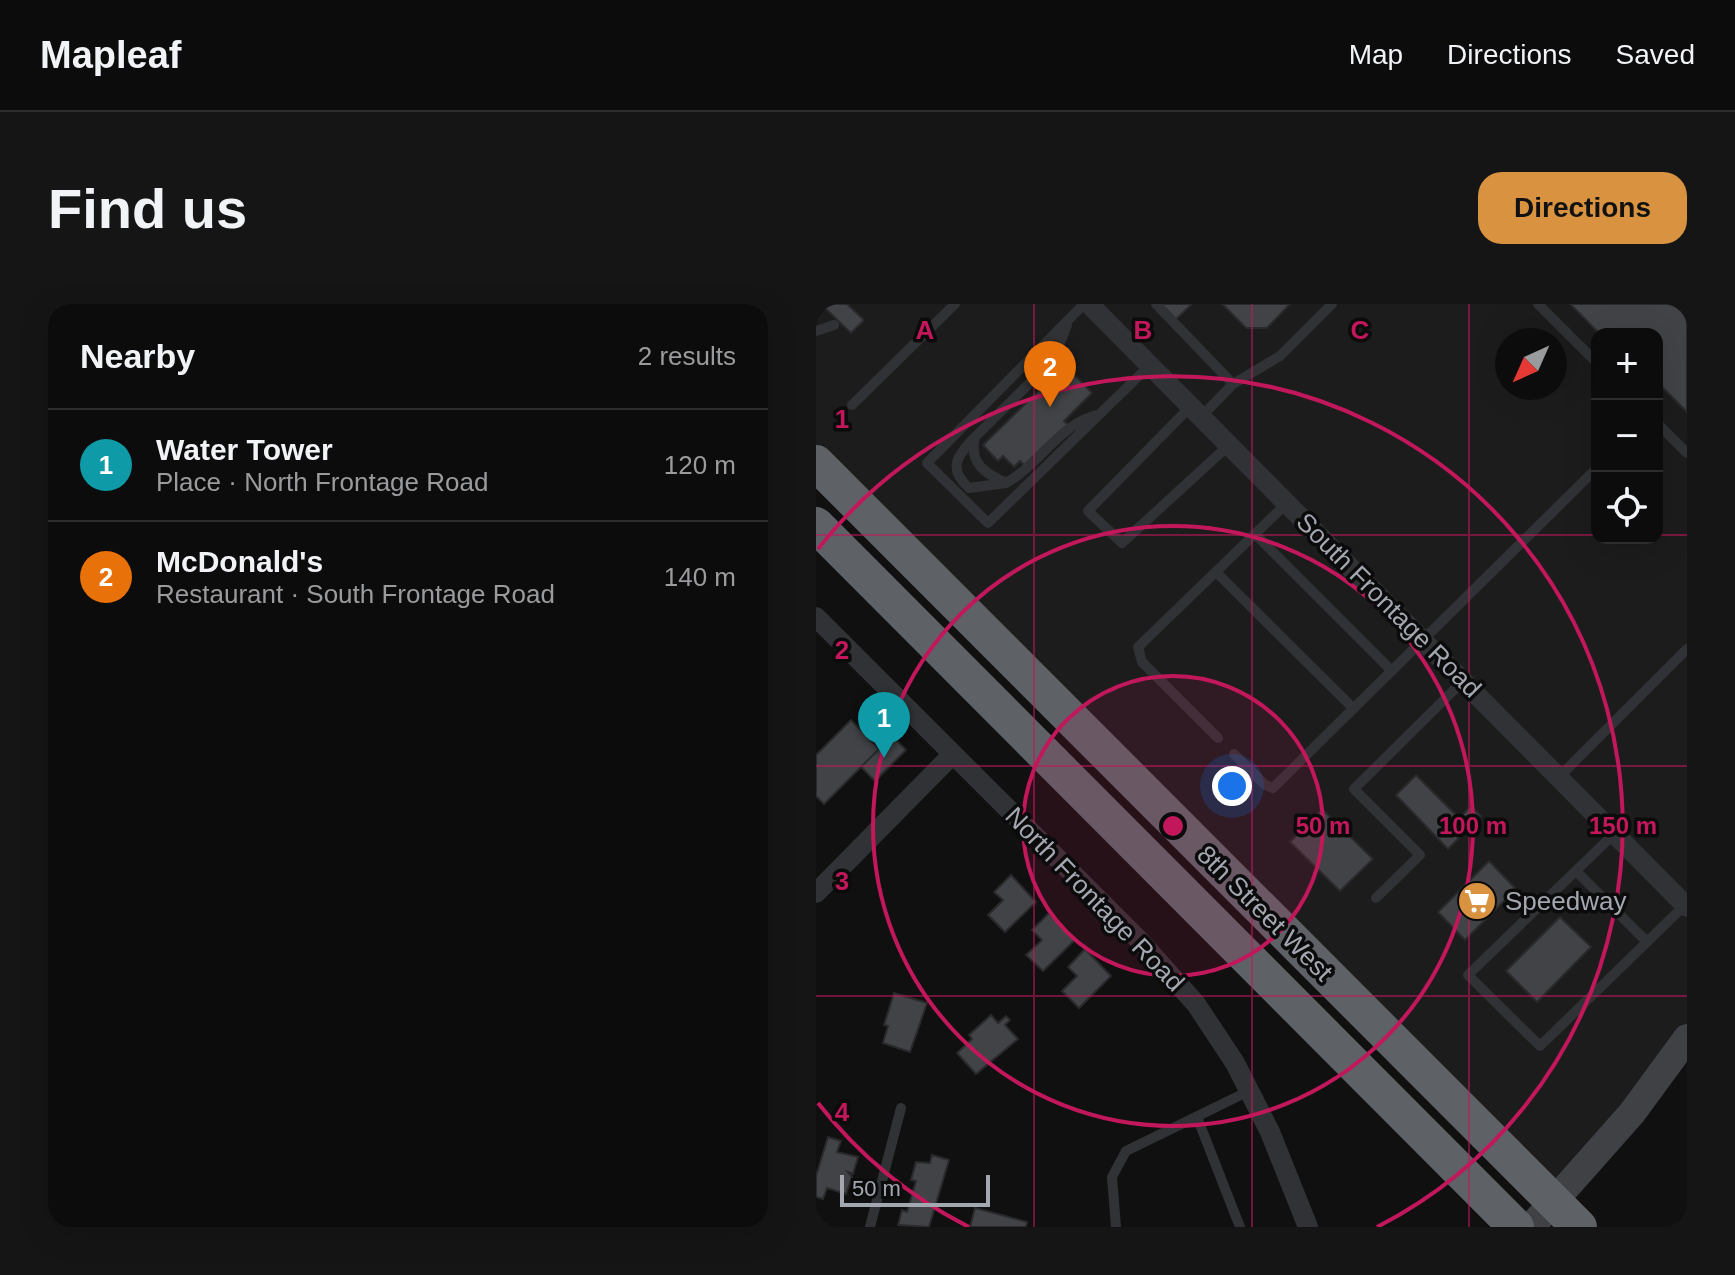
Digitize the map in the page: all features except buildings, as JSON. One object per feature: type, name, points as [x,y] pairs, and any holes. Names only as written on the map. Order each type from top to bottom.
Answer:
[{"type":"highway","name":"8th Street West","points":[[816,463],[1542,1214],[1579,1227]]},
{"type":"highway","name":"8th Street West","points":[[816,525],[1516,1227]]},
{"type":"street","name":"South Frontage Road","points":[[1087,304],[1686,906]]},
{"type":"street","name":"North Frontage Road","points":[[817,621],[1140,941],[1196,1004],[1270,1132],[1308,1227]]},
{"type":"street","points":[[816,893],[953,754]]},
{"type":"street","points":[[1542,1214],[1632,1113],[1687,1038]]},
{"type":"lane","points":[[852,405],[955,304]]},
{"type":"lane","points":[[1087,304],[927,463],[988,523],[1150,365]]},
{"type":"lane","points":[[1156,304],[1233,384]]},
{"type":"lane","points":[[1229,445],[1122,543],[1088,511],[1196,412],[1233,384],[1280,356],[1332,304]]},
{"type":"lane","points":[[1538,304],[1591,357]]},
{"type":"lane","points":[[1069,320],[1054,359],[975,437],[955,462],[954,471],[969,488],[1006,483],[1022,475],[1080,418],[1098,415]]},
{"type":"lane","points":[[816,331],[834,325]]},
{"type":"lane","points":[[1663,429],[1687,453]]},
{"type":"lane","points":[[975,437],[972,450],[978,465],[1006,483]]},
{"type":"lane","points":[[1234,754],[1265,785],[1273,788],[1593,472]]},
{"type":"lane","points":[[1218,738],[1142,662],[1138,647],[1287,503]]},
{"type":"lane","points":[[1255,534],[1392,671]]},
{"type":"lane","points":[[1216,572],[1354,709]]},
{"type":"lane","points":[[1559,777],[1687,649]]},
{"type":"lane","points":[[1376,898],[1420,855],[1354,789],[1463,681]]},
{"type":"lane","points":[[1615,833],[1468,975],[1540,1046],[1686,906]]},
{"type":"lane","points":[[1576,871],[1647,942]]},
{"type":"lane","points":[[1116,1227],[1112,1177],[1126,1151],[1249,1091]]},
{"type":"lane","points":[[870,1227],[901,1108]]},
{"type":"lane","points":[[1197,1117],[1240,1227]]},
{"type":"shaded area","points":[[816,304],[1687,304],[1687,1038],[1553,1201],[816,463]]},
{"type":"place","name":"McDonald's","points":[[1050,407]]},
{"type":"place","name":"Water Tower","points":[[884,758]]},
{"type":"place","name":"Speedway","points":[[1477,901]]}]
